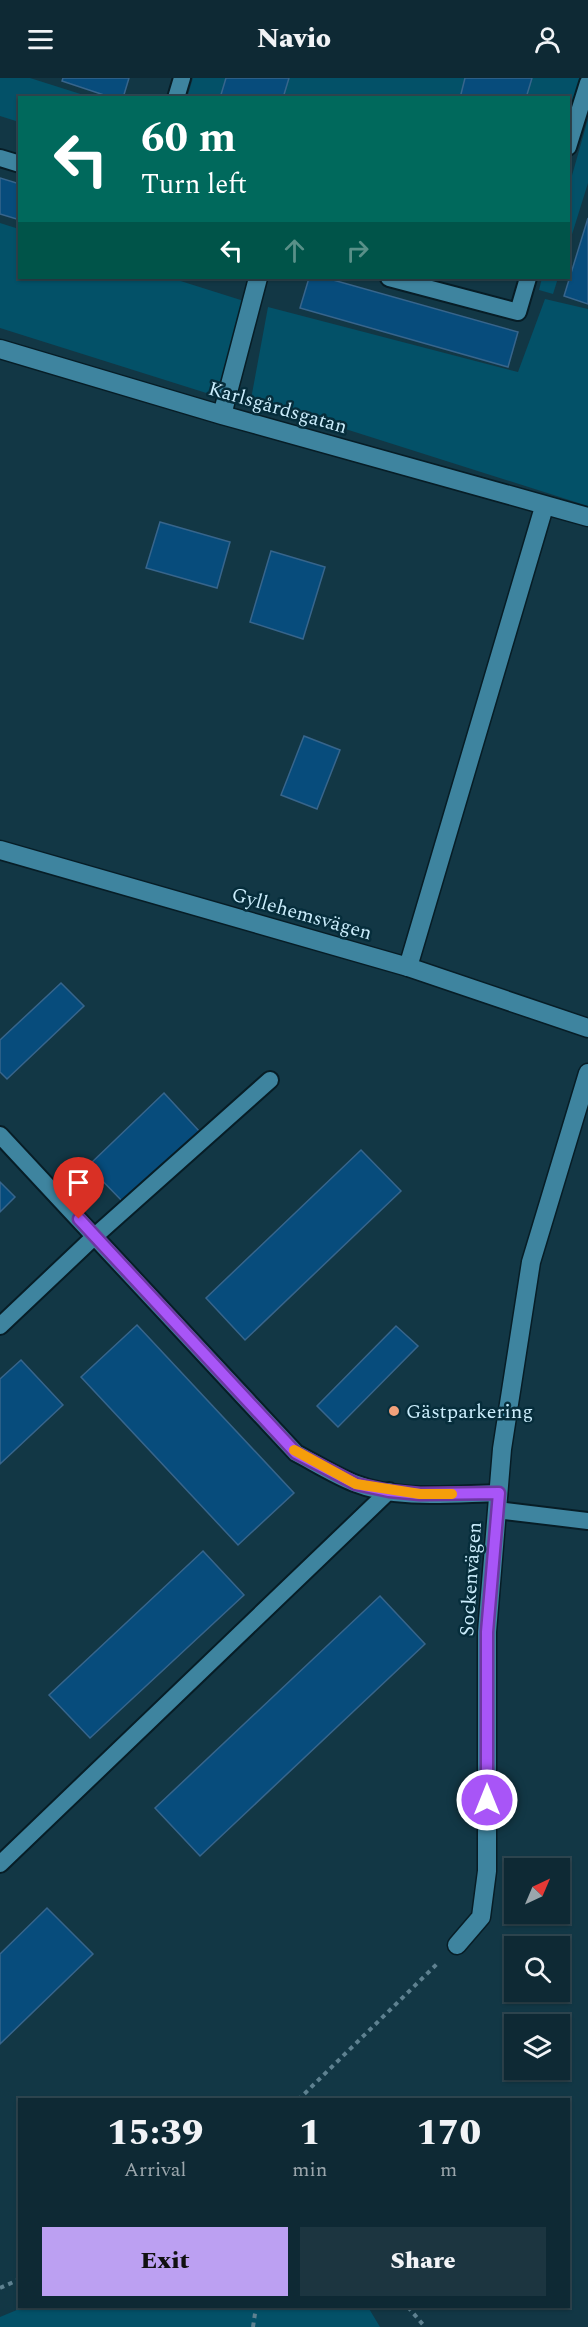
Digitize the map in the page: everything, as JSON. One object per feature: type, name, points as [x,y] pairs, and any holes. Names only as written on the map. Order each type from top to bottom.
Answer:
[{"type":"street","points":[[222,415],[258,279]]},
{"type":"street","name":"Karlsgårdsgatan","points":[[0,349],[222,415],[544,507],[588,517]]},
{"type":"street","points":[[408,967],[544,507]]},
{"type":"street","name":"Gyllehemsvägen","points":[[0,850],[408,967],[588,1028]]},
{"type":"street","name":"Sockenvägen","points":[[457,1945],[482,1917],[487,1871],[487,1632],[502,1449],[531,1262],[588,1073]]},
{"type":"lane","points":[[177,96],[182,78]]},
{"type":"lane","points":[[570,141],[588,83]]},
{"type":"lane","points":[[0,158],[18,163]]},
{"type":"lane","points":[[393,279],[518,312],[528,279]]},
{"type":"lane","points":[[0,1326],[95,1236],[270,1080]]},
{"type":"lane","points":[[0,1135],[296,1453],[356,1484],[389,1491],[498,1501],[588,1521]]},
{"type":"lane","points":[[0,1864],[389,1491]]},
{"type":"path","points":[[300,2098],[457,1945]]},
{"type":"path","points":[[0,2288],[18,2280]]},
{"type":"path","points":[[253,2327],[256,2308]]},
{"type":"path","points":[[409,2308],[425,2327]]},
{"type":"shaded area","points":[[0,78],[30,78],[87,96],[18,96],[18,122],[0,116]]},
{"type":"shaded area","points":[[193,78],[582,78],[570,120],[570,96],[188,96]]},
{"type":"shaded area","points":[[588,119],[588,183],[570,241],[570,182]]},
{"type":"shaded area","points":[[0,223],[18,229],[18,279],[174,279],[244,301],[219,397],[0,328]]},
{"type":"shaded area","points":[[542,279],[558,279],[553,294],[539,290]]},
{"type":"shaded area","points":[[545,299],[588,309],[588,506],[251,399],[268,307],[518,372]]},
{"type":"shaded area","points":[[22,2308],[369,2308],[380,2327],[0,2327],[0,2317]]},
{"type":"building","points":[[63,78],[129,78],[124,96],[107,96],[62,81]]},
{"type":"building","points":[[226,78],[289,78],[284,96],[221,96]]},
{"type":"building","points":[[465,78],[532,78],[527,96],[460,96]]},
{"type":"building","points":[[0,178],[18,183],[18,219],[0,214]]},
{"type":"building","points":[[588,218],[588,304],[564,296]]},
{"type":"building","points":[[309,279],[330,279],[518,332],[508,367],[300,308]]},
{"type":"building","points":[[160,522],[230,542],[217,588],[146,568]]},
{"type":"building","points":[[271,551],[325,567],[303,639],[250,622]]},
{"type":"building","points":[[304,736],[340,750],[317,809],[281,795]]},
{"type":"building","points":[[61,983],[84,1006],[7,1079],[0,1072],[0,1040]]},
{"type":"building","points":[[164,1093],[200,1132],[125,1204],[88,1166]]},
{"type":"building","points":[[361,1150],[401,1191],[245,1340],[206,1298]]},
{"type":"building","points":[[0,1182],[15,1197],[0,1212]]},
{"type":"building","points":[[137,1325],[294,1493],[238,1545],[81,1377]]},
{"type":"building","points":[[396,1326],[418,1346],[338,1427],[317,1406]]},
{"type":"building","points":[[21,1360],[63,1405],[0,1464],[0,1379]]},
{"type":"building","points":[[203,1551],[244,1595],[90,1738],[49,1695]]},
{"type":"building","points":[[380,1596],[425,1644],[200,1856],[155,1808]]},
{"type":"building","points":[[47,1908],[93,1954],[0,2044],[0,1954]]},
{"type":"slow traffic","points":[[294,1450],[356,1484],[389,1491],[452,1494]]},
{"type":"place","name":"Gästparkering","points":[[394,1411]]},
{"type":"route","points":[[79,1219],[296,1453],[356,1484],[389,1491],[420,1494],[499,1493],[487,1632],[487,1800]]}]
